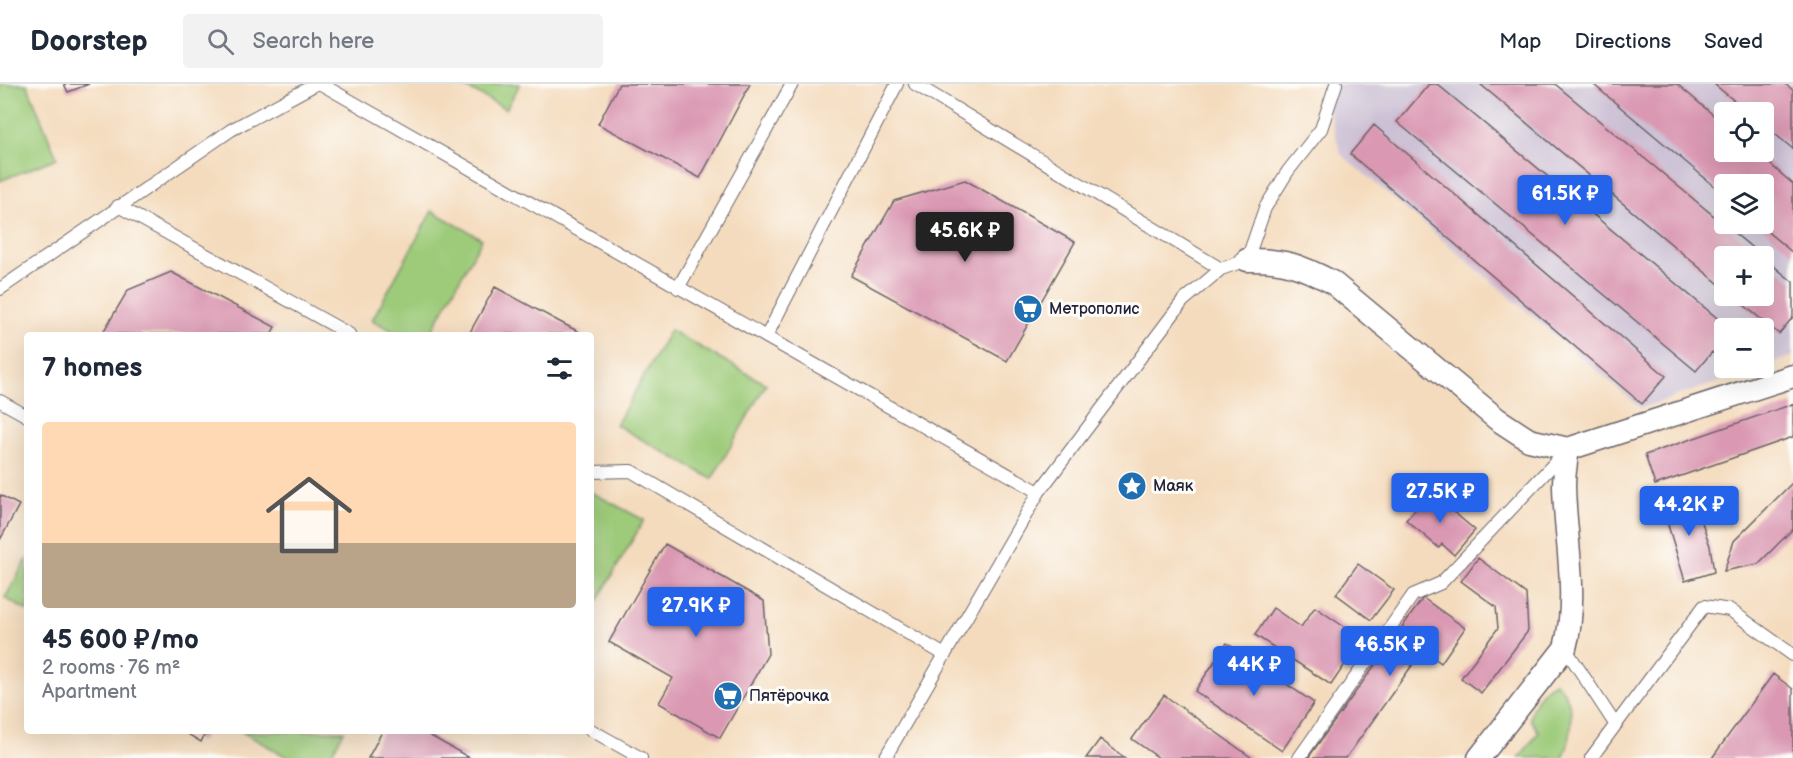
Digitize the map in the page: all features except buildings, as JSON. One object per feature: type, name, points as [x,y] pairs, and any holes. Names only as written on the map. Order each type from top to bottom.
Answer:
[{"type":"street","points":[[1247,260],[1274,259],[1301,266],[1332,282],[1497,419],[1529,440],[1568,449],[1793,376]]},
{"type":"street","points":[[1479,758],[1565,648],[1570,628],[1571,603],[1564,485],[1568,449]]},
{"type":"lane","points":[[0,289],[231,130],[316,84]]},
{"type":"lane","points":[[321,84],[1039,492]]},
{"type":"lane","points":[[678,288],[792,84]]},
{"type":"lane","points":[[766,337],[897,84]]},
{"type":"lane","points":[[915,84],[1221,269]]},
{"type":"lane","points":[[885,758],[1039,492],[1183,301],[1221,269],[1247,260],[1265,208],[1288,171],[1321,129],[1336,84]]},
{"type":"lane","points":[[118,207],[345,332]]},
{"type":"lane","points":[[0,401],[24,414]]},
{"type":"lane","points":[[1299,758],[1413,596],[1441,583],[1568,449]]},
{"type":"lane","points":[[594,472],[631,471],[945,655]]},
{"type":"lane","points":[[1591,758],[1704,606],[1730,610],[1793,655]]},
{"type":"lane","points":[[1565,648],[1615,724]]},
{"type":"lane","points":[[594,732],[641,758]]},
{"type":"shaded area","points":[[1321,84],[1793,84],[1793,356],[1774,363],[1774,318],[1714,318],[1714,378],[1730,378],[1641,408],[1341,154]]},
{"type":"green space","points":[[0,84],[27,84],[57,158],[0,181]]},
{"type":"green space","points":[[459,84],[520,84],[506,109]]},
{"type":"green space","points":[[432,211],[482,239],[431,332],[394,332],[372,320]]},
{"type":"green space","points":[[670,330],[766,384],[712,479],[616,425]]},
{"type":"green space","points":[[594,494],[644,520],[594,607]]},
{"type":"green space","points":[[24,564],[24,609],[5,598]]},
{"type":"green space","points":[[1555,682],[1562,689],[1570,708],[1571,728],[1563,758],[1519,758],[1539,732],[1530,719],[1535,702],[1545,688]]},
{"type":"green space","points":[[246,734],[342,734],[329,758],[289,758]]},
{"type":"place","name":"Метрополис","points":[[1028,309]]},
{"type":"place","name":"Маяк","points":[[1132,486]]},
{"type":"place","name":"Пятёрочка","points":[[728,696]]}]
